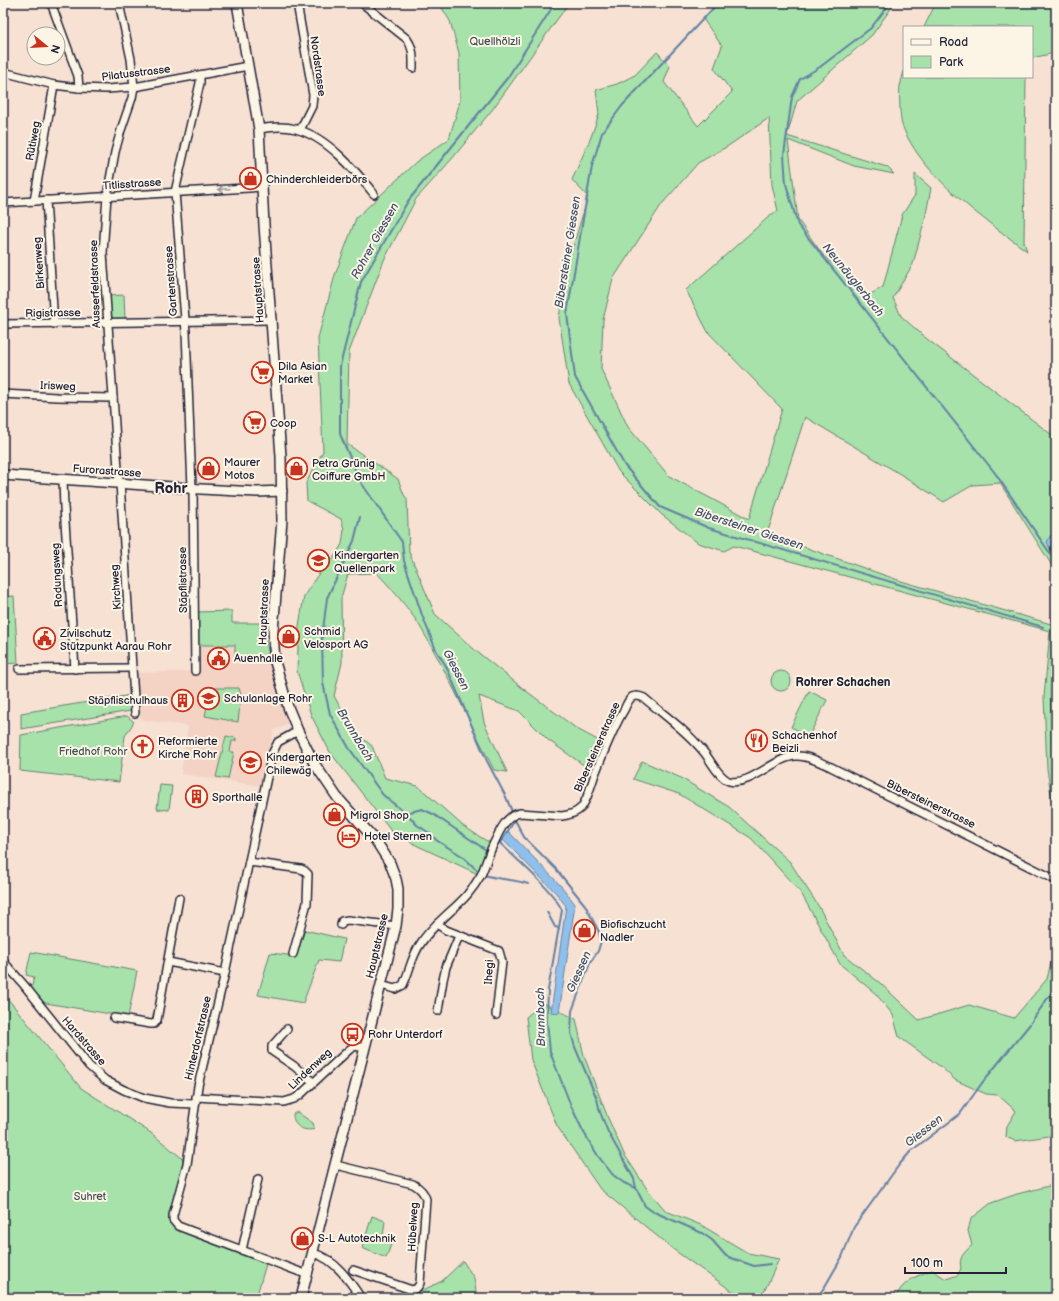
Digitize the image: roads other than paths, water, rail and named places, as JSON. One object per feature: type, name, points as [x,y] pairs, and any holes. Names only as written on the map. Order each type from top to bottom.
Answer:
[{"type":"main road","name":"Hauptstrasse","points":[[237,3],[259,129],[281,456],[282,520],[273,631],[275,656],[284,696],[298,731],[314,763],[337,797],[376,841],[390,862],[398,889],[396,926],[301,1298]]},
{"type":"main road","name":"Furorastrasse","points":[[3,475],[257,492],[282,491]]},
{"type":"street","points":[[51,3],[78,76],[79,88]]},
{"type":"street","points":[[119,3],[134,87]]},
{"type":"street","name":"Nordstrasse","points":[[297,3],[313,95],[312,106],[300,130]]},
{"type":"street","points":[[362,3],[407,39],[412,46],[412,68]]},
{"type":"street","name":"Pilatusstrasse","points":[[3,72],[54,85],[107,89],[134,87],[248,66]]},
{"type":"street","name":"Gartenstrasse","points":[[193,488],[185,322],[176,192],[200,83],[200,75]]},
{"type":"street","name":"Rütiweg","points":[[34,201],[54,85]]},
{"type":"street","name":"Ausserfeldstrasse","points":[[119,483],[103,252],[107,196],[115,152],[134,87]]},
{"type":"street","points":[[259,129],[286,128],[300,130],[325,144],[348,163],[374,194]]},
{"type":"street","name":"Titlisstrasse","points":[[3,203],[263,187]]},
{"type":"street","name":"Birkenweg","points":[[46,200],[54,324]]},
{"type":"street","name":"Rigistrasse","points":[[3,324],[272,320]]},
{"type":"street","name":"Irisweg","points":[[3,394],[113,398]]},
{"type":"street","name":"Rodungsweg","points":[[64,480],[64,507],[75,669]]},
{"type":"street","name":"Kirchweg","points":[[119,483],[135,713]]},
{"type":"street","name":"Stäpflistrasse","points":[[193,488],[195,671]]},
{"type":"street","points":[[19,669],[132,668]]},
{"type":"street","name":"Bibersteinerstrasse","points":[[381,985],[395,989],[403,985],[414,953],[427,934],[466,896],[476,883],[496,838],[505,824],[513,816],[520,813],[562,816],[575,812],[581,808],[619,718],[630,698],[634,696],[644,698],[689,736],[703,751],[720,774],[728,780],[736,781],[747,779],[786,758],[797,756],[809,758],[860,781],[1056,880]]},
{"type":"street","name":"Hinterdorfstrasse","points":[[298,731],[278,742],[272,754],[196,1101],[187,1164],[173,1215],[173,1220],[178,1226],[308,1274]]},
{"type":"street","points":[[249,862],[301,869],[308,874],[306,904],[293,954]]},
{"type":"street","points":[[114,1018],[154,1024],[157,1020],[179,898]]},
{"type":"street","points":[[341,925],[342,921],[348,920],[396,926]]},
{"type":"street","name":"Ihegi","points":[[437,924],[460,936],[496,949],[500,954],[502,962],[496,1015]]},
{"type":"street","points":[[438,1011],[446,967],[460,936]]},
{"type":"street","name":"Hardstrasse","points":[[3,962],[24,985],[89,1066],[105,1080],[144,1098],[170,1103],[196,1101]]},
{"type":"street","points":[[168,962],[225,973]]},
{"type":"street","points":[[287,1030],[272,1046],[272,1050],[313,1082]]},
{"type":"street","name":"Lindenweg","points":[[196,1101],[284,1102],[294,1100],[350,1049],[355,1046],[365,1048]]},
{"type":"street","name":"Hübelweg","points":[[336,1165],[413,1184],[419,1187],[424,1193],[426,1199],[420,1283],[416,1289],[412,1290],[353,1270]]},
{"type":"street","points":[[242,1250],[258,1179]]},
{"type":"street","points":[[313,1253],[320,1255],[334,1264],[361,1298]]},
{"type":"water","points":[[1050,536],[1054,536],[1056,538],[1056,552],[1050,549],[1047,542]]},
{"type":"water","points":[[508,831],[562,887],[575,904],[559,1013],[551,1012],[566,906],[556,893],[503,840]]},
{"type":"waterway","name":"Rohrer Giessen","points":[[513,814],[506,797],[487,761],[446,666],[436,650],[422,615],[404,561],[402,542],[360,481],[340,434],[340,366],[361,282],[408,201],[508,77],[555,3]]},
{"type":"waterway","name":"Bibersteiner Giessen","points":[[718,3],[622,106],[602,133],[592,166],[567,314],[575,377],[625,466],[660,507],[709,528],[1043,627]]},
{"type":"waterway","name":"Neunäuglerbach","points":[[890,3],[871,28],[820,67],[800,79],[792,97],[784,155],[786,184],[798,225],[995,473],[1056,562]]},
{"type":"waterway","name":"Brunnbach","points":[[360,517],[354,541],[327,598],[322,638],[323,683],[330,714],[349,748],[383,795],[410,817],[417,825],[431,834],[436,840],[462,856],[478,871]]},
{"type":"waterway","name":"Giessen","points":[[1056,641],[1051,691],[1052,736],[1056,778]]},
{"type":"waterway","points":[[406,813],[422,809],[433,814],[486,850]]},
{"type":"waterway","name":"Giessen","points":[[514,818],[524,837],[556,869],[585,905],[599,932],[601,941],[598,951],[590,963],[572,1011],[571,1033],[575,1047],[597,1099],[600,1112],[608,1132],[634,1179],[636,1188],[645,1206],[652,1211],[702,1233],[712,1240],[726,1256],[754,1266],[770,1264]]},
{"type":"waterway","name":"Brunnbach","points":[[515,820],[500,843],[534,875],[550,893],[562,910],[548,990],[547,1021],[550,1052],[571,1106],[583,1131],[598,1156],[613,1175],[624,1183],[636,1188]]},
{"type":"waterway","points":[[485,875],[528,884]]},
{"type":"waterway","points":[[547,912],[555,927],[559,928]]},
{"type":"waterway","name":"Giessen","points":[[816,1298],[824,1288],[842,1257],[854,1227],[899,1165],[911,1151],[960,1114],[982,1083],[1030,1024],[1056,986]]},
{"type":"place","name":"Chinderchleiderbörs","points":[[251,179]]},
{"type":"place","name":"Dila Asian Market","points":[[263,372]]},
{"type":"place","name":"Coop","points":[[254,423]]},
{"type":"place","name":"Maurer Motos","points":[[209,468]]},
{"type":"place","name":"Petra Grünig Coiffure GmbH","points":[[296,469]]},
{"type":"place","name":"Kindergarten Quellenpark","points":[[318,561]]},
{"type":"place","name":"Schmid Velosport AG","points":[[289,637]]},
{"type":"place","name":"Zivilschutz Stützpunkt Aarau Rohr","points":[[44,639]]},
{"type":"place","name":"Auenhalle","points":[[219,658]]},
{"type":"place","name":"Schulanlage Rohr","points":[[208,698]]},
{"type":"place","name":"Stäpflischulhaus","points":[[183,700]]},
{"type":"place","name":"Schachenhof Beizli","points":[[757,741]]},
{"type":"place","name":"Reformierte Kirche Rohr","points":[[143,747]]},
{"type":"place","name":"Kindergarten Chilewäg","points":[[251,763]]},
{"type":"place","name":"Sporthalle","points":[[196,797]]},
{"type":"place","name":"Migrol Shop","points":[[334,815]]},
{"type":"place","name":"Hotel Sternen","points":[[348,836]]},
{"type":"place","name":"Biofischzucht Nadler","points":[[584,930]]},
{"type":"place","name":"Rohr Unterdorf","points":[[352,1034]]},
{"type":"place","name":"S-L Autotechnik","points":[[302,1238]]},
{"type":"district","name":"Rohr","points":[[171,488]]},
{"type":"district","name":"Rohrer Schachen","points":[[843,682]]},
{"type":"park label","name":"Quellhölzli","points":[[495,41]]},
{"type":"park label","name":"Friedhof Rohr","points":[[93,751]]},
{"type":"park label","name":"Suhret","points":[[90,1196]]}]
